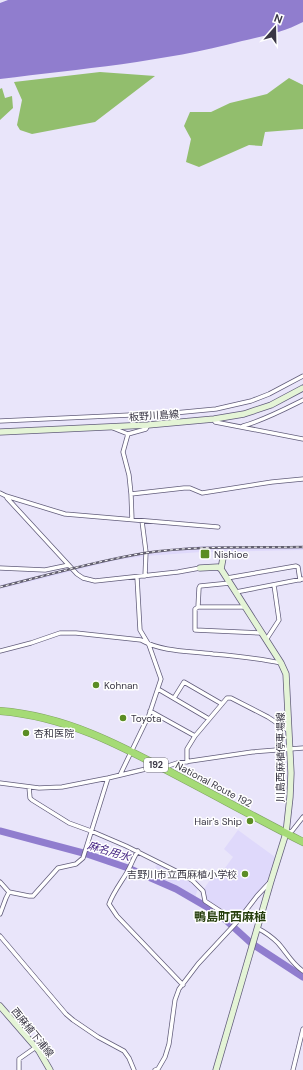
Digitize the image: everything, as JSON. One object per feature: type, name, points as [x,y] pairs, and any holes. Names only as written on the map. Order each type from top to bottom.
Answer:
[{"type":"highway","name":"National Route 192","points":[[0,711],[30,715],[67,724],[100,736],[303,842]]},
{"type":"main road","name":"板野川島線","points":[[0,432],[88,429],[214,419],[244,414],[286,398],[303,388]]},
{"type":"main road","points":[[200,568],[218,567],[221,569],[223,558]]},
{"type":"main road","name":"川島西麻植停車場線","points":[[216,1070],[286,833],[291,785],[291,749],[286,674],[281,663],[221,569]]},
{"type":"main road","name":"西麻植下浦線","points":[[0,1006],[36,1047],[50,1070]]},
{"type":"street","points":[[0,421],[174,413],[216,409],[251,401],[269,394],[303,376]]},
{"type":"street","points":[[242,426],[258,422],[303,400]]},
{"type":"street","points":[[214,419],[215,422],[303,439]]},
{"type":"street","points":[[110,427],[128,434],[146,429],[148,425]]},
{"type":"street","points":[[128,434],[123,452],[129,475],[132,520]]},
{"type":"street","points":[[131,494],[184,488],[190,488],[202,493],[272,482],[303,479]]},
{"type":"street","points":[[0,493],[64,514],[218,527]]},
{"type":"street","points":[[6,496],[6,498],[79,576],[95,581],[200,568]]},
{"type":"street","points":[[142,521],[146,556],[145,576]]},
{"type":"street","points":[[0,568],[45,570],[69,565]]},
{"type":"street","points":[[236,592],[302,579],[298,567],[296,566],[200,586],[198,607],[195,609],[195,630],[262,633]]},
{"type":"street","points":[[120,775],[150,711],[161,679],[149,645],[140,630],[137,577]]},
{"type":"street","points":[[266,640],[279,620],[274,585]]},
{"type":"street","points":[[198,607],[245,607]]},
{"type":"street","points":[[0,651],[31,644],[60,633],[87,634],[141,640],[149,645],[164,649],[237,656],[281,663]]},
{"type":"street","points":[[174,698],[184,682],[222,704]]},
{"type":"street","points":[[158,689],[209,720]]},
{"type":"street","points":[[187,762],[187,749],[195,736],[227,698],[231,698],[268,717],[290,732]]},
{"type":"street","points":[[150,711],[195,736]]},
{"type":"street","points":[[0,783],[39,788],[62,786],[187,762],[252,752],[303,748]]},
{"type":"street","points":[[0,882],[9,892],[33,896],[58,868],[76,864],[83,858],[108,778]]},
{"type":"street","points":[[29,787],[30,798],[32,800],[69,823],[92,831],[138,851],[184,875],[193,881],[203,891],[205,901],[236,923]]},
{"type":"street","points":[[286,833],[292,831],[303,817]]},
{"type":"street","points":[[138,851],[128,872],[112,895],[109,904],[128,927],[183,985]]},
{"type":"street","points":[[157,1070],[169,1044],[175,1000],[180,989],[198,964],[236,923],[271,881]]},
{"type":"street","points":[[0,914],[9,892]]},
{"type":"street","points":[[257,928],[269,935],[278,943],[296,967],[303,971]]},
{"type":"street","points":[[0,936],[66,1014],[72,1020],[124,1051],[134,1070]]},
{"type":"street","points":[[292,1070],[303,1029]]},
{"type":"street","points":[[19,1070],[20,1059],[36,1047]]},
{"type":"shaded area","points":[[8,0],[303,0],[303,22],[273,33],[212,48],[152,60],[0,79],[0,3]]},
{"type":"shaded area","points":[[199,546],[303,546],[303,550],[210,552],[210,556],[201,556],[201,552],[146,556],[117,560],[0,589],[0,585],[116,557]]},
{"type":"shaded area","name":"吉野川市立西麻植小学校","points":[[238,830],[275,857],[267,881],[237,920],[205,899],[203,890],[215,873],[219,876],[233,857],[224,849]]},
{"type":"shaded area","points":[[158,862],[181,875],[198,888],[195,898],[151,876]]},
{"type":"green space","points":[[100,72],[155,76],[95,122],[32,134],[20,130],[17,125],[22,100],[14,82]]},
{"type":"green space","points":[[289,78],[303,85],[303,129],[265,132],[262,146],[249,145],[199,167],[186,162],[191,139],[184,126],[190,112],[211,112],[230,103],[267,94]]},
{"type":"green space","points":[[2,88],[5,98],[12,96],[13,108],[0,120],[0,89]]},
{"type":"waterway","name":"麻名用水","points":[[0,831],[87,854],[128,868],[176,889],[219,914],[251,943],[303,977]]},
{"type":"railway","points":[[0,587],[90,564],[165,550],[224,547],[303,547]]},
{"type":"place","name":"Nishioe","points":[[205,554]]},
{"type":"place","name":"Kohnan","points":[[96,685]]},
{"type":"place","name":"Toyota","points":[[123,718]]},
{"type":"place","name":"杏和医院","points":[[26,733]]},
{"type":"place","name":"Hair's Ship","points":[[250,821]]},
{"type":"place","name":"吉野川市立西麻植小学校","points":[[245,874]]},
{"type":"district","name":"鴨島町西麻植","points":[[230,917]]}]
